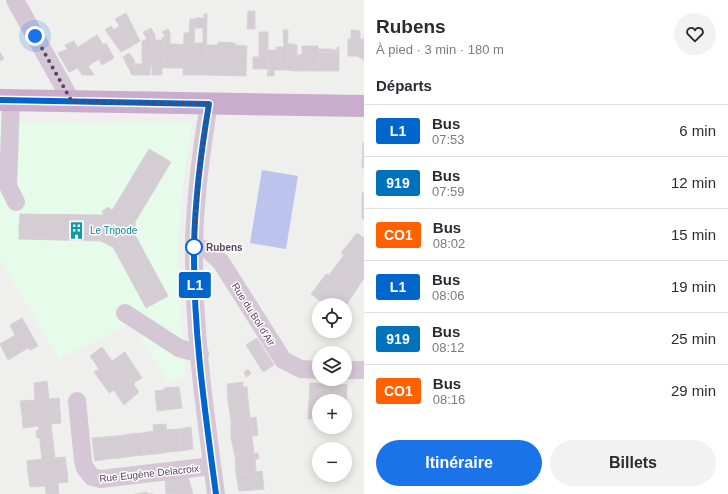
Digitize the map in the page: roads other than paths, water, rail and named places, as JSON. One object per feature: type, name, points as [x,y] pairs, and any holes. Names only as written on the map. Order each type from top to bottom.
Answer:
[{"type":"main road","points":[[6,100],[364,106]]},
{"type":"street","points":[[14,0],[72,102]]},
{"type":"street","points":[[6,100],[8,186],[16,202]]},
{"type":"street","points":[[209,104],[199,173],[194,247],[195,293],[200,354],[216,494]]},
{"type":"street","name":"Rue du Bol d'Air","points":[[194,247],[208,250],[221,262],[283,360],[301,369],[312,370]]},
{"type":"street","points":[[125,313],[179,348],[200,354]]},
{"type":"street","points":[[352,370],[364,370]]},
{"type":"street","name":"Rue Eugène Delacroix","points":[[77,401],[83,461],[85,468],[92,477],[101,479],[212,466]]},
{"type":"place","name":"Le Tripode","points":[[77,230]]},
{"type":"place","name":"Rubens","points":[[194,247]]}]
